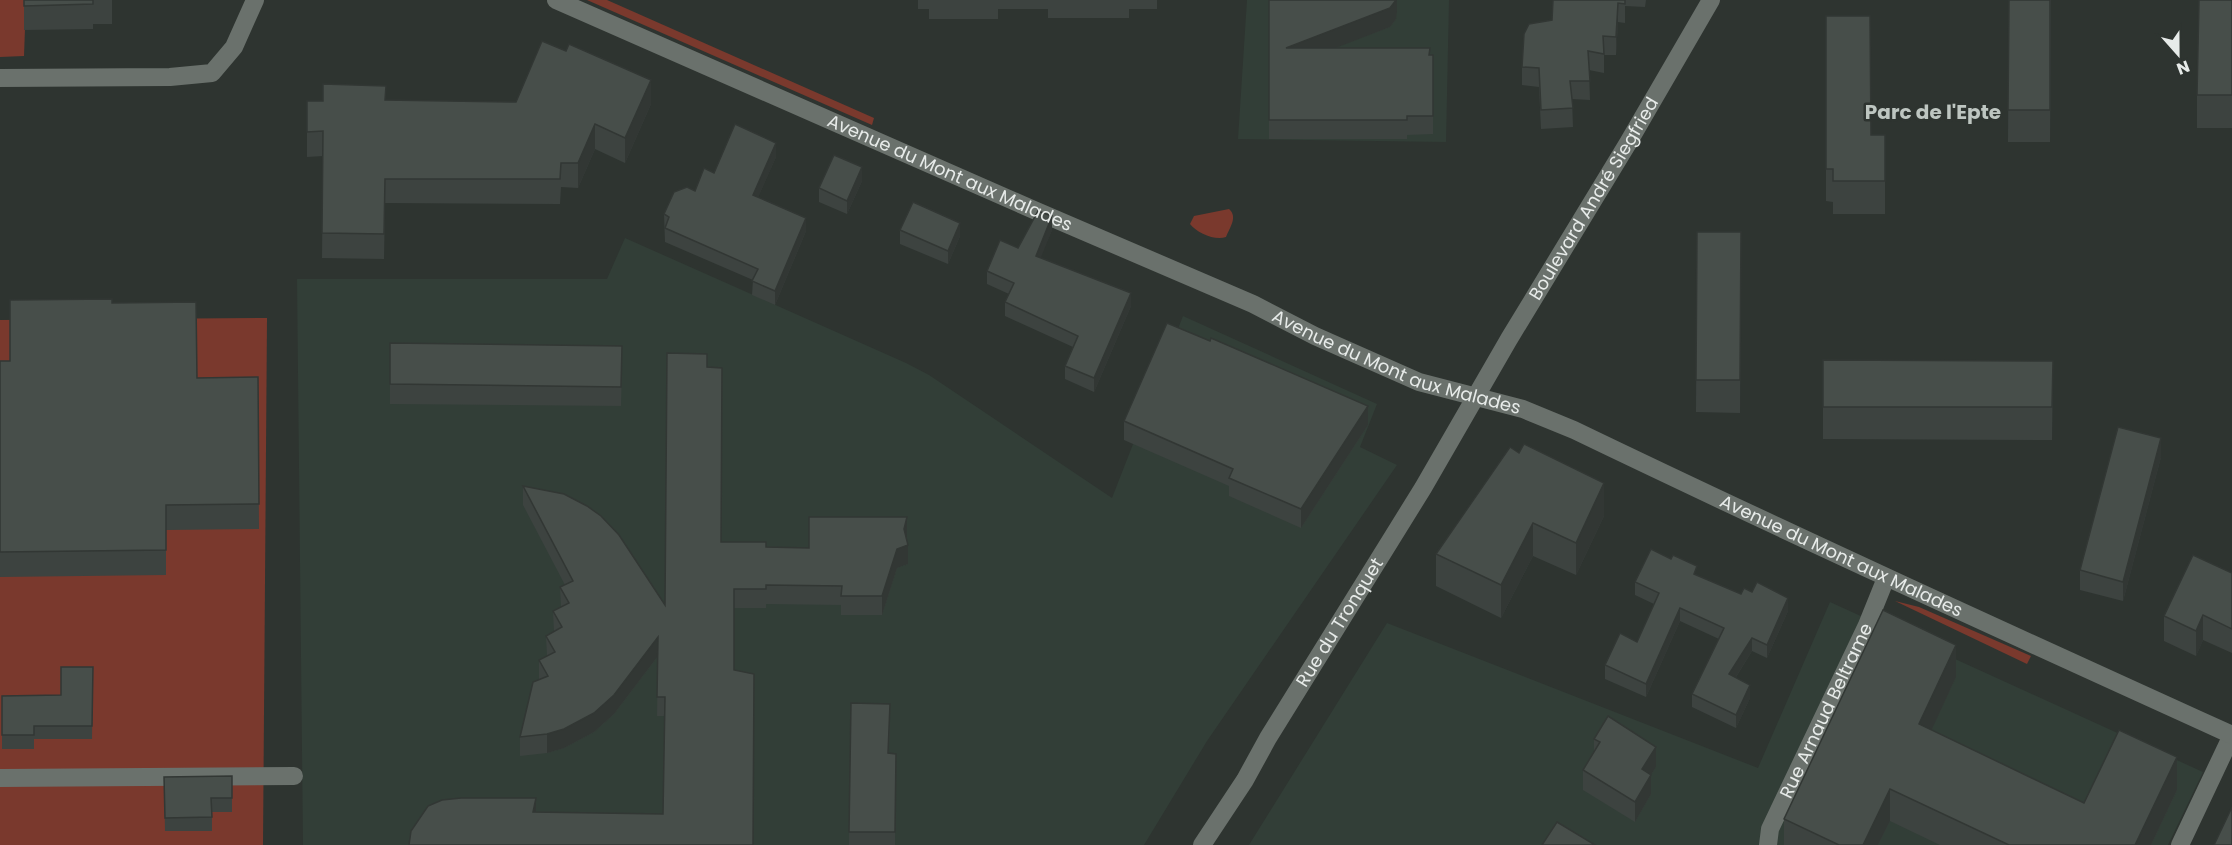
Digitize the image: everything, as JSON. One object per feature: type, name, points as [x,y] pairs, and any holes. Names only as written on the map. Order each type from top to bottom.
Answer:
[{"type":"street","points":[[0,78],[170,77],[212,73],[234,47],[255,0]]},
{"type":"street","name":"Avenue du Mont aux Malades","points":[[556,0],[1043,214],[1243,299],[1315,336],[1409,378],[1523,409],[1574,430],[1886,578],[2003,629],[2232,735]]},
{"type":"street","name":"Boulevard André Siegfried","points":[[1476,396],[1711,0]]},
{"type":"street","name":"Rue du Tronquet","points":[[1202,845],[1245,780],[1268,738],[1423,488],[1476,396]]},
{"type":"street","name":"Rue Arnaud Beltrame","points":[[1768,845],[1770,829],[1867,625],[1886,578]]},
{"type":"street","points":[[2180,845],[2232,735]]},
{"type":"street","points":[[0,778],[294,776]]},
{"type":"shaded area","points":[[0,0],[26,0],[24,56],[0,57]]},
{"type":"shaded area","points":[[587,0],[607,0],[874,118],[872,125]]},
{"type":"shaded area","points":[[1247,0],[1449,0],[1446,142],[1238,139]]},
{"type":"shaded area","points":[[1229,209],[1233,219],[1226,237],[1217,238],[1206,235],[1190,224],[1194,216]]},
{"type":"shaded area","points":[[625,238],[929,375],[1112,498],[1183,316],[1377,404],[1360,447],[1397,465],[1207,741],[1144,845],[303,845],[297,279],[607,279]]},
{"type":"shaded area","points":[[267,318],[263,845],[0,845],[0,320]]},
{"type":"shaded area","points":[[1895,601],[1919,607],[2031,656],[2027,664]]},
{"type":"shaded area","points":[[1830,602],[2203,772],[2168,845],[1249,845],[1387,623],[1758,768]]},
{"type":"building","points":[[24,0],[93,0],[93,4],[24,6]]},
{"type":"building","points":[[1269,0],[1396,0],[1390,8],[1286,48],[1430,48],[1429,55],[1433,55],[1433,116],[1407,116],[1407,120],[1269,120]]},
{"type":"building","points":[[1553,0],[1625,0],[1625,4],[1618,3],[1616,37],[1603,36],[1604,54],[1588,51],[1590,81],[1570,81],[1573,108],[1541,110],[1539,68],[1522,67],[1524,34],[1529,24],[1552,20]]},
{"type":"building","points":[[2009,0],[2050,0],[2050,110],[2008,110]]},
{"type":"building","points":[[2199,0],[2232,0],[2232,95],[2197,95]]},
{"type":"building","points":[[1826,16],[1870,16],[1871,135],[1885,135],[1885,181],[1833,181],[1833,169],[1826,169]]},
{"type":"building","points":[[542,41],[566,51],[569,44],[651,80],[625,138],[595,124],[578,163],[561,163],[560,179],[385,179],[384,234],[322,233],[323,131],[307,132],[307,101],[323,101],[323,84],[386,86],[385,100],[516,102]]},
{"type":"building","points":[[735,124],[776,143],[753,195],[806,218],[775,291],[752,281],[758,269],[665,228],[669,217],[664,214],[674,192],[687,187],[695,191],[704,168],[714,173]]},
{"type":"building","points":[[834,155],[862,167],[847,201],[819,188]]},
{"type":"building","points":[[913,202],[960,223],[948,251],[900,230]]},
{"type":"building","points":[[1038,211],[1052,216],[1036,256],[1131,293],[1094,378],[1065,366],[1078,336],[1005,302],[1014,283],[987,271],[1000,240],[1018,248]]},
{"type":"building","points":[[1697,232],[1741,232],[1740,380],[1696,380]]},
{"type":"building","points":[[112,299],[112,303],[196,302],[197,378],[258,377],[259,504],[166,505],[166,550],[0,552],[0,361],[10,361],[10,300]]},
{"type":"building","points":[[1167,323],[1210,341],[1211,338],[1368,406],[1301,509],[1229,478],[1233,469],[1124,421]]},
{"type":"building","points":[[390,343],[622,346],[621,387],[390,384]]},
{"type":"building","points":[[667,353],[707,354],[707,367],[722,368],[721,542],[766,542],[766,547],[809,548],[809,517],[907,517],[904,529],[908,545],[897,549],[882,596],[841,596],[842,586],[766,585],[766,589],[734,589],[734,670],[754,674],[753,845],[409,845],[411,831],[428,806],[442,800],[536,798],[533,812],[663,814],[665,697],[657,697],[658,637],[614,695],[594,713],[564,729],[547,734],[520,737],[533,682],[548,676],[539,660],[555,652],[546,636],[562,627],[553,611],[569,603],[560,587],[573,581],[523,486],[564,494],[601,516],[619,535],[665,605]]},
{"type":"building","points":[[1823,360],[2053,361],[2052,407],[1823,407]]},
{"type":"building","points":[[2118,427],[2161,438],[2123,582],[2080,570]]},
{"type":"building","points":[[1524,444],[1604,483],[1576,543],[1533,523],[1501,585],[1436,554],[1510,447],[1519,453]]},
{"type":"building","points":[[1651,549],[1671,559],[1673,555],[1697,566],[1694,574],[1741,594],[1744,588],[1752,592],[1757,582],[1788,598],[1767,645],[1752,638],[1729,674],[1750,685],[1736,715],[1692,694],[1724,628],[1680,608],[1646,684],[1605,665],[1620,633],[1637,642],[1659,593],[1635,582]]},
{"type":"building","points":[[2193,555],[2232,573],[2232,629],[2203,615],[2196,631],[2164,616]]},
{"type":"building","points":[[1883,610],[1956,645],[1919,724],[2084,803],[2119,730],[2177,757],[2135,845],[2009,845],[1890,789],[1863,845],[1839,845],[1784,819]]},
{"type":"building","points":[[61,667],[93,667],[92,726],[34,726],[34,735],[2,735],[2,696],[61,695]]},
{"type":"building","points":[[851,703],[890,704],[888,753],[896,754],[895,832],[849,832]]},
{"type":"building","points":[[1608,716],[1656,747],[1642,769],[1651,775],[1635,802],[1583,770],[1600,742],[1594,739]]},
{"type":"building","points":[[232,776],[232,798],[211,798],[212,817],[165,818],[164,777]]},
{"type":"building","points":[[2232,807],[2232,845],[2214,845]]},
{"type":"building","points":[[1557,822],[1595,845],[1542,845]]},
{"type":"district","name":"Parc de l'Epte","points":[[1933,112]]}]
